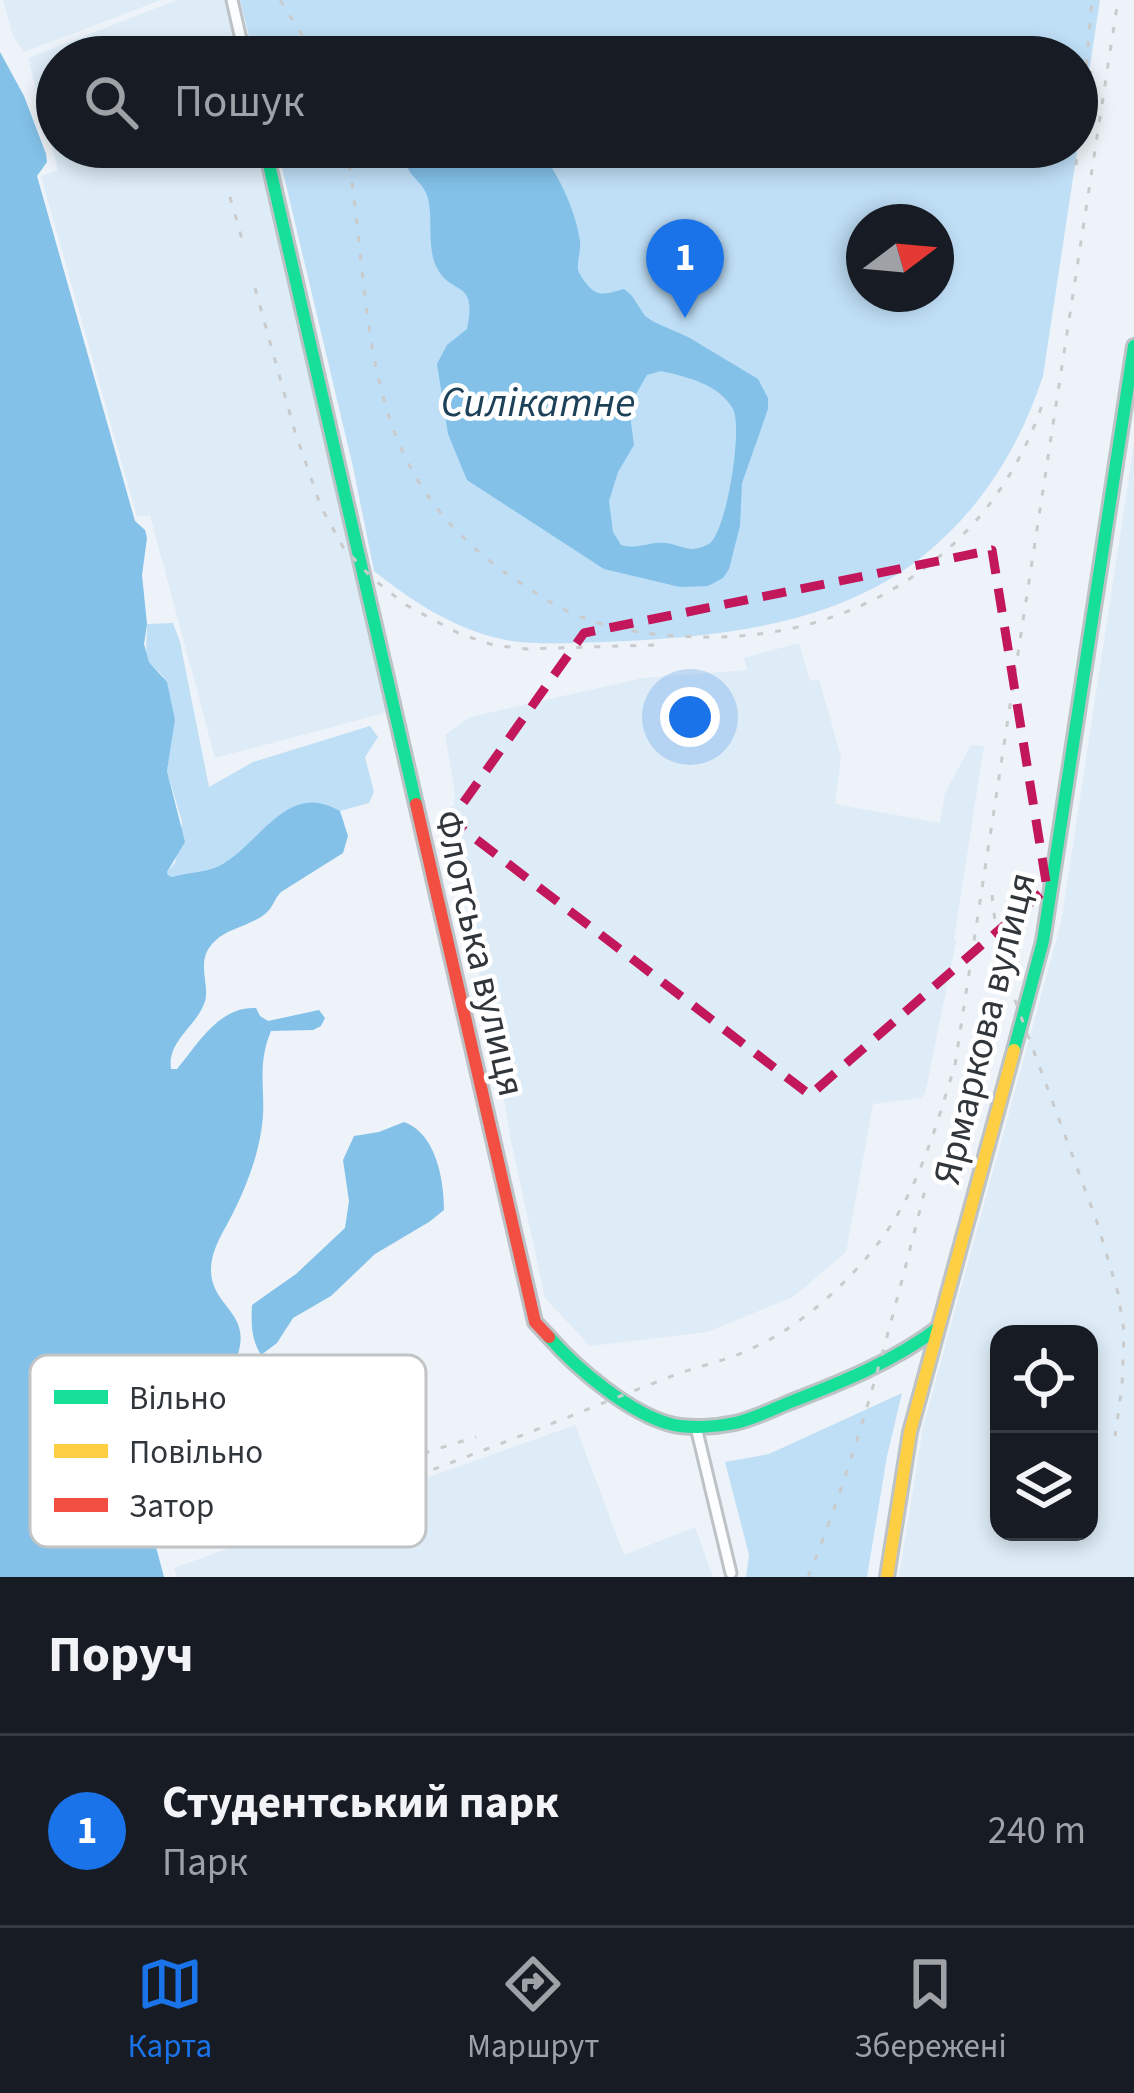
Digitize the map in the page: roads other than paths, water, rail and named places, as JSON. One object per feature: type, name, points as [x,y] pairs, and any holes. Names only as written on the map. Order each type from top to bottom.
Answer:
[{"type":"street","points":[[232,0],[240,36]]},
{"type":"street","name":"Флотська вулиця","points":[[270,168],[535,1322],[546,1337],[631,1406],[670,1424],[696,1427],[736,1423],[846,1381],[938,1328]]},
{"type":"street","name":"Ярмаркова вулиця","points":[[887,1577],[910,1432],[1043,941],[1134,346]]},
{"type":"street","points":[[696,1427],[731,1574]]},
{"type":"water","points":[[0,52],[36,128],[36,168],[43,168],[37,176],[135,521],[147,538],[142,575],[144,644],[149,662],[167,682],[175,720],[167,771],[185,842],[168,875],[219,866],[275,819],[304,803],[321,803],[340,811],[348,836],[343,853],[281,892],[265,914],[220,937],[209,949],[204,1004],[171,1059],[171,1069],[177,1069],[210,1028],[243,1009],[256,1008],[268,1021],[319,1010],[325,1018],[313,1030],[271,1031],[266,1045],[257,1152],[219,1240],[211,1271],[217,1293],[239,1328],[238,1355],[30,1355],[30,1547],[156,1547],[164,1577],[0,1577]]},
{"type":"water","name":"Силікатне","points":[[551,168],[571,207],[580,241],[578,270],[588,285],[603,294],[624,289],[645,316],[758,379],[768,409],[742,483],[740,526],[723,578],[708,586],[680,587],[604,569],[467,480],[448,434],[437,364],[447,345],[467,329],[469,302],[436,266],[428,198],[409,170]],"holes":[[[661,371],[692,379],[727,400],[736,420],[735,456],[716,534],[699,548],[621,545],[613,532],[609,501],[618,472],[634,445],[632,401],[647,375]]]},
{"type":"water","points":[[404,1122],[431,1147],[440,1172],[444,1210],[375,1254],[331,1296],[293,1318],[277,1343],[261,1355],[252,1331],[252,1305],[296,1274],[345,1228],[349,1201],[343,1160],[354,1136]]},
{"type":"railway","points":[[280,0],[303,36]]},
{"type":"railway","points":[[1089,36],[1092,0]]},
{"type":"railway","points":[[1098,131],[1118,0]]},
{"type":"railway","points":[[349,168],[376,366],[402,450],[432,502],[476,549],[539,595],[584,618],[656,634],[759,634],[814,623],[866,603],[914,576],[957,541],[993,499],[1023,451],[1045,396]]},
{"type":"railway","points":[[426,1472],[763,1343],[837,1289],[880,1241],[909,1194],[955,1065],[1092,168]]},
{"type":"railway","points":[[230,197],[242,239]]},
{"type":"railway","points":[[255,288],[321,507],[343,547],[372,578],[406,605],[460,634],[493,645],[526,649],[654,645]]},
{"type":"railway","points":[[992,895],[999,957],[1097,1222],[1118,1293],[1124,1331],[1115,1436]]},
{"type":"railway","points":[[808,1577],[860,1432],[927,1182]]},
{"type":"railway","points":[[426,1452],[476,1437]]},
{"type":"place","name":"Студентський парк","points":[[685,318]]}]
